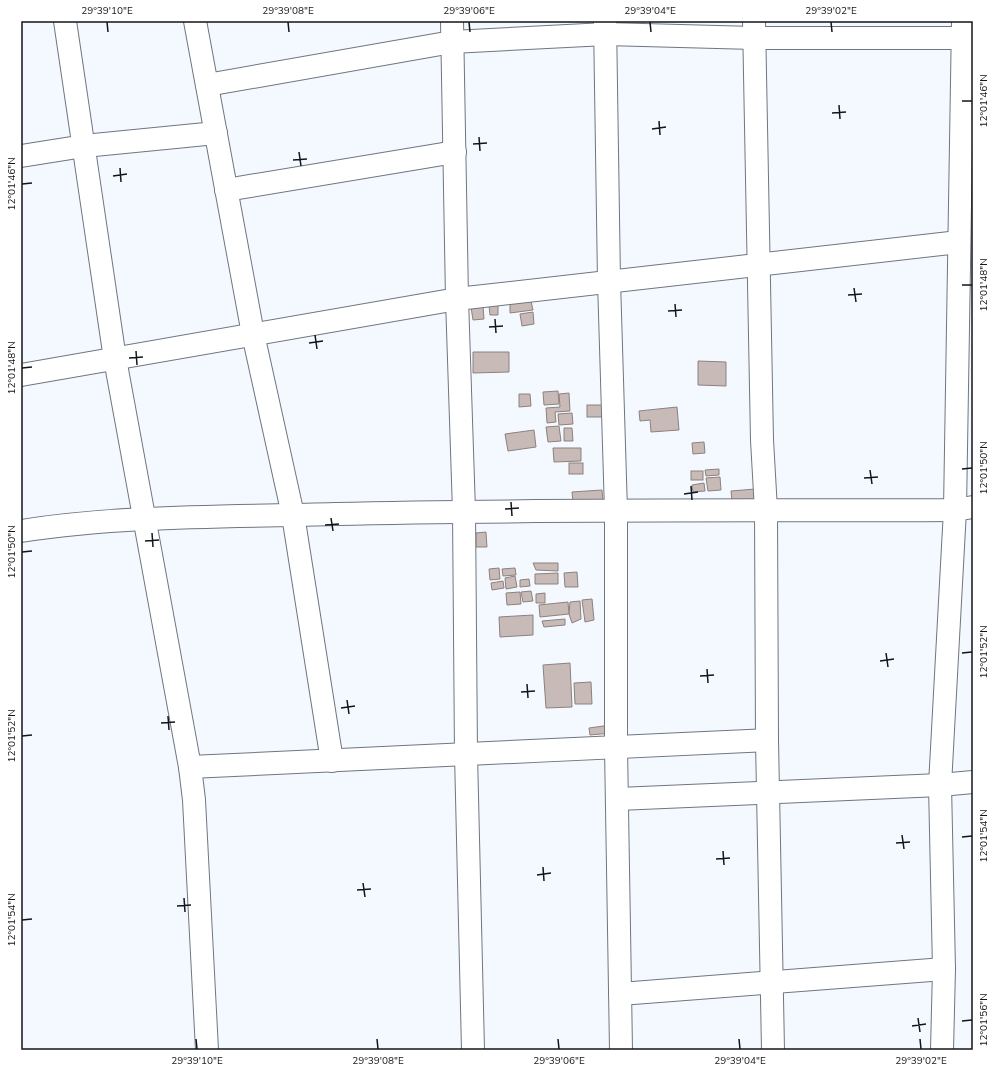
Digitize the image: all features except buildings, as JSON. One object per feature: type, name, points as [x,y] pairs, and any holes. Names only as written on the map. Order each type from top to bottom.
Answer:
[{"type":"street","points":[[65,21],[115,358],[190,767],[194,800],[207,1050]]},
{"type":"street","points":[[195,21],[254,334],[293,516],[332,761]]},
{"type":"street","points":[[207,85],[452,31],[606,28],[963,30],[968,60],[958,242],[964,509],[940,785],[944,970],[942,1050]]},
{"type":"street","points":[[606,28],[609,282],[616,511],[616,748],[621,1050]]},
{"type":"street","points":[[754,30],[762,440],[766,510],[773,1050]]},
{"type":"street","points":[[452,31],[457,299],[464,511],[466,754],[473,1050]]},
{"type":"street","points":[[21,156],[84,146],[216,133]]},
{"type":"street","points":[[226,190],[455,152]]},
{"type":"street","points":[[21,375],[457,299],[958,242]]},
{"type":"street","points":[[21,531],[72,523],[144,519],[464,511],[964,509]]},
{"type":"street","points":[[190,767],[768,740]]},
{"type":"street","points":[[618,799],[940,785],[973,782]]},
{"type":"street","points":[[620,994],[944,970]]}]
